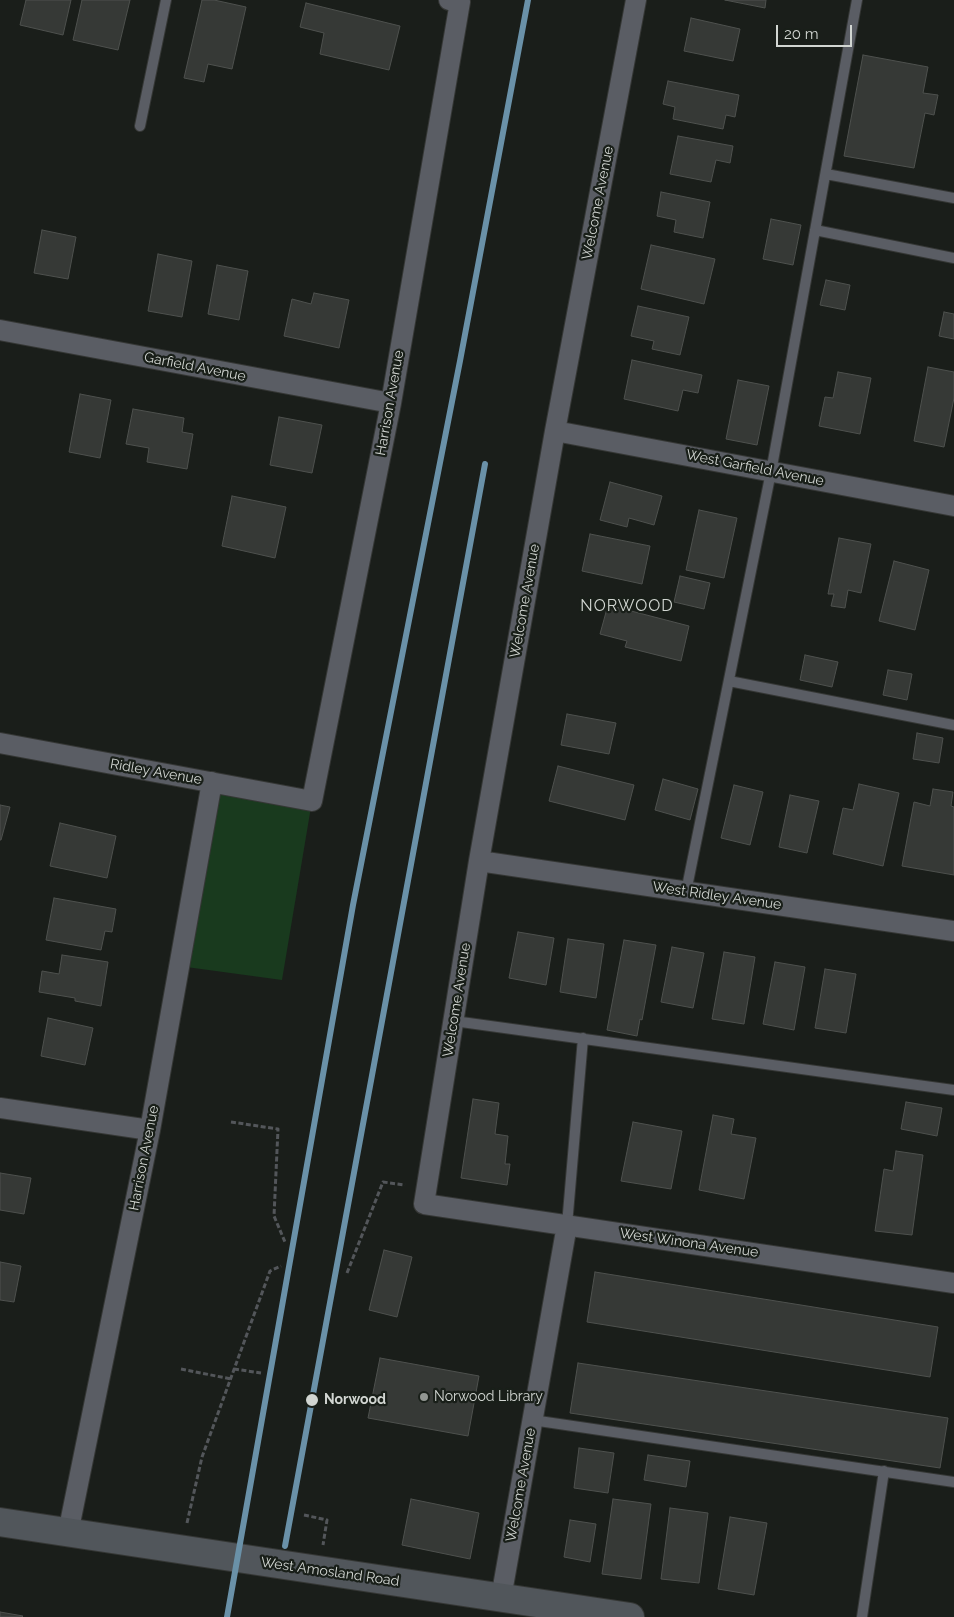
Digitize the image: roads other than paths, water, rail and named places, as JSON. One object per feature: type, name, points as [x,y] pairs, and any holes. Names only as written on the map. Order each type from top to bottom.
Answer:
[{"type":"street","name":"Welcome Avenue","points":[[425,1196],[479,861],[555,431],[636,0]]},
{"type":"street","name":"Harrison Avenue","points":[[312,802],[391,404],[454,1]]},
{"type":"street","name":"Garfield Avenue","points":[[0,330],[391,404]]},
{"type":"street","name":"West Garfield Avenue","points":[[555,431],[954,506]]},
{"type":"street","name":"Ridley Avenue","points":[[0,743],[312,802]]},
{"type":"street","name":"Harrison Avenue","points":[[68,1533],[150,1130],[212,782]]},
{"type":"street","name":"West Ridley Avenue","points":[[479,861],[954,931]]},
{"type":"street","points":[[0,1108],[150,1130]]},
{"type":"street","name":"West Winona Avenue","points":[[425,1196],[567,1225],[954,1283]]},
{"type":"street","name":"Welcome Avenue","points":[[501,1598],[567,1225]]},
{"type":"street","name":"West Amosland Road","points":[[0,1522],[630,1617]]},
{"type":"lane","points":[[140,126],[166,0]]},
{"type":"lane","points":[[686,892],[771,472],[857,0]]},
{"type":"lane","points":[[826,174],[954,198]]},
{"type":"lane","points":[[816,230],[954,258]]},
{"type":"lane","points":[[729,681],[954,725]]},
{"type":"lane","points":[[454,1021],[954,1090]]},
{"type":"lane","points":[[567,1225],[583,1038]]},
{"type":"lane","points":[[532,1420],[954,1482]]},
{"type":"lane","points":[[862,1617],[884,1471]]},
{"type":"place","name":"Norwood Library","points":[[424,1397]]},
{"type":"place","name":"Norwood","points":[[312,1400]]},
{"type":"district","name":"NORWOOD","points":[[627,606]]}]
